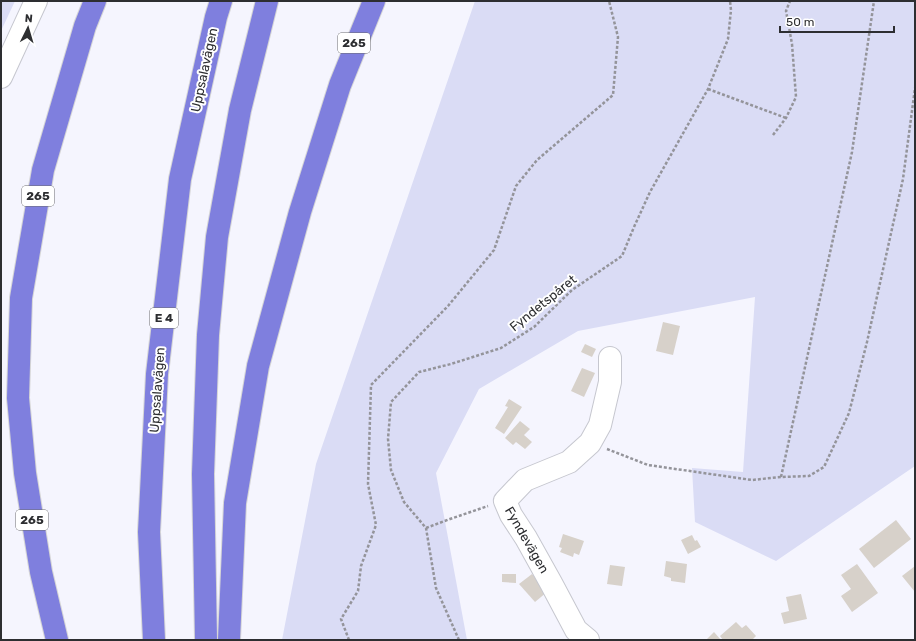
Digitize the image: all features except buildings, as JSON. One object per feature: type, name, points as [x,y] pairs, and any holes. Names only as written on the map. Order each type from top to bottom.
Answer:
[{"type":"highway","name":"265","points":[[57,640],[41,572],[26,481],[18,398],[21,298],[43,170],[85,26],[95,1]]},
{"type":"highway","name":"Uppsalavägen","points":[[154,640],[149,532],[157,374],[180,179],[220,1]]},
{"type":"highway","points":[[206,640],[203,474],[208,335],[217,236],[240,110],[267,1]]},
{"type":"highway","name":"265","points":[[340,86],[368,1]]},
{"type":"highway","points":[[229,640],[234,503],[258,366],[300,212],[340,86],[374,1]]},
{"type":"street","points":[[1,77],[36,1]]},
{"type":"street","name":"Fyndevägen","points":[[588,640],[576,630],[526,538],[511,515],[505,500],[525,480],[569,462],[590,443],[600,425],[610,382],[610,358]]},
{"type":"path","points":[[348,640],[341,619],[358,591],[361,566],[376,525],[368,484],[371,386],[448,306],[494,250],[516,186],[537,160],[613,95],[618,37],[609,1]]},
{"type":"path","name":"Fyndetspåret","points":[[426,528],[404,502],[391,470],[388,439],[391,402],[419,372],[451,364],[501,348],[534,327],[572,290],[622,256],[650,192],[708,89],[728,39],[731,10],[730,1]]},
{"type":"path","points":[[773,135],[786,118],[796,97],[792,44],[786,11],[790,1]]},
{"type":"path","points":[[781,477],[852,152],[874,1]]},
{"type":"path","points":[[590,443],[648,465],[752,480],[809,476],[824,467],[849,412],[867,342],[903,179],[915,88]]},
{"type":"path","points":[[708,89],[786,118]]},
{"type":"path","points":[[458,640],[436,588],[426,528],[505,500]]},
{"type":"shaded area","points":[[1,1],[15,1],[1,31]]},
{"type":"shaded area","points":[[475,1],[915,1],[915,466],[776,561],[695,522],[692,468],[743,472],[755,297],[578,331],[479,389],[436,473],[467,640],[282,640],[316,464]]}]
